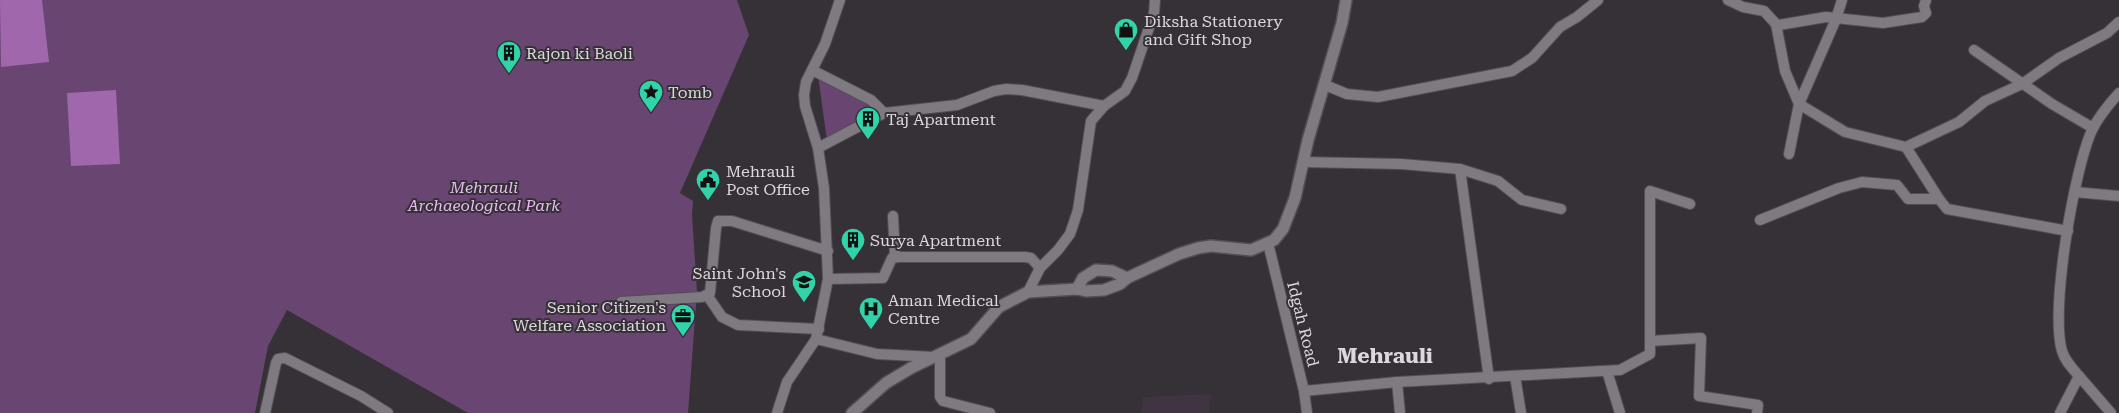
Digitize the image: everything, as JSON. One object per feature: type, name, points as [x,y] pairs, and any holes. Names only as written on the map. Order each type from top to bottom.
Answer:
[{"type":"street","points":[[777,413],[787,382],[816,339],[828,279],[824,188],[818,148],[805,106],[804,95],[806,82],[826,44],[840,0]]},
{"type":"street","points":[[1028,292],[1040,268],[1058,250],[1070,234],[1074,223],[1091,121],[1104,106],[1125,91],[1132,78],[1154,13],[1155,0]]},
{"type":"street","points":[[852,413],[886,383],[971,339],[999,307],[1028,292],[1077,289],[1086,291],[1104,290],[1120,284],[1127,278],[1179,254],[1198,248],[1211,246],[1251,250],[1274,240],[1283,229],[1295,198],[1316,111],[1342,24],[1346,0]]},
{"type":"street","points":[[1325,85],[1347,94],[1378,97],[1512,71],[1532,58],[1560,26],[1577,17],[1598,0]]},
{"type":"street","points":[[1728,0],[1743,7],[1764,11],[1776,24],[1785,71],[1799,104],[1845,132],[1906,147],[1959,122],[1995,95],[2022,84],[2059,58],[2107,33],[2119,22]]},
{"type":"street","points":[[1789,154],[1799,104],[1836,19],[1842,0]]},
{"type":"street","points":[[1776,24],[1814,18],[1883,23],[1922,17],[1926,13],[1924,6],[1926,0]]},
{"type":"street","points":[[1974,50],[2052,104],[2093,128]]},
{"type":"street","points":[[812,70],[871,100],[884,113]]},
{"type":"street","points":[[818,148],[884,113],[957,105],[994,91],[1006,89],[1022,90],[1104,106]]},
{"type":"street","points":[[2111,413],[2066,361],[2060,338],[2059,314],[2068,231],[2074,192],[2082,159],[2093,128],[2119,93]]},
{"type":"street","points":[[1906,147],[1947,209],[2068,231]]},
{"type":"street","points":[[1303,162],[1401,164],[1460,169],[1498,182],[1522,200],[1561,209]]},
{"type":"street","points":[[1460,169],[1490,379]]},
{"type":"street","points":[[1760,220],[1839,188],[1862,182],[1897,185],[1908,198],[1939,199]]},
{"type":"street","points":[[1304,391],[1397,382],[1490,379],[1620,370],[1650,354],[1650,192],[1690,204]]},
{"type":"street","points":[[2074,192],[2119,196]]},
{"type":"street","points":[[893,216],[895,257]]},
{"type":"street","points":[[621,302],[707,296],[712,290],[718,221],[732,221],[828,251]]},
{"type":"street","name":"Idgah Road","points":[[1268,243],[1304,391],[1307,413]]},
{"type":"street","points":[[828,279],[883,278],[891,260],[895,257],[1025,257],[1032,258],[1040,268]]},
{"type":"street","points":[[1077,289],[1083,278],[1096,270],[1112,271],[1127,278]]},
{"type":"street","points":[[707,296],[722,317],[738,325],[819,329]]},
{"type":"street","points":[[1650,341],[1700,338],[1699,396],[1758,406],[1757,413]]},
{"type":"street","points":[[816,339],[877,354],[937,356]]},
{"type":"street","points":[[937,356],[942,402],[990,413]]},
{"type":"street","points":[[264,413],[276,363],[278,359],[285,358],[361,396],[388,413]]},
{"type":"street","points":[[1606,371],[1620,413]]},
{"type":"street","points":[[1515,376],[1521,413]]},
{"type":"street","points":[[2060,413],[2079,376]]},
{"type":"street","points":[[1397,382],[1400,413]]},
{"type":"shaded area","points":[[0,0],[42,0],[49,62],[1,67]]},
{"type":"shaded area","points":[[116,90],[120,164],[71,166],[67,93]]},
{"type":"shaded area","points":[[1211,394],[1209,413],[1141,413],[1143,397]]},
{"type":"green space","name":"Mehrauli Archaeological Park","points":[[0,0],[737,0],[749,35],[680,193],[693,201],[692,215],[697,291],[688,413],[468,413],[287,310],[268,346],[255,413],[0,413]]},
{"type":"green space","points":[[818,75],[877,107],[874,118],[827,141]]},
{"type":"place","name":"Diksha Stationery and Gift Shop","points":[[1126,51]]},
{"type":"place","name":"Rajon ki Baoli","points":[[509,74]]},
{"type":"place","name":"Tomb","points":[[651,113]]},
{"type":"place","name":"Taj Apartment","points":[[868,140]]},
{"type":"place","name":"Mehrauli Post Office","points":[[708,201]]},
{"type":"place","name":"Surya Apartment","points":[[853,261]]},
{"type":"place","name":"Saint John's School","points":[[804,303]]},
{"type":"place","name":"Aman Medical Centre","points":[[871,330]]},
{"type":"place","name":"Senior Citizen's Welfare Association","points":[[683,337]]},
{"type":"district","name":"Mehrauli","points":[[1385,356]]}]
